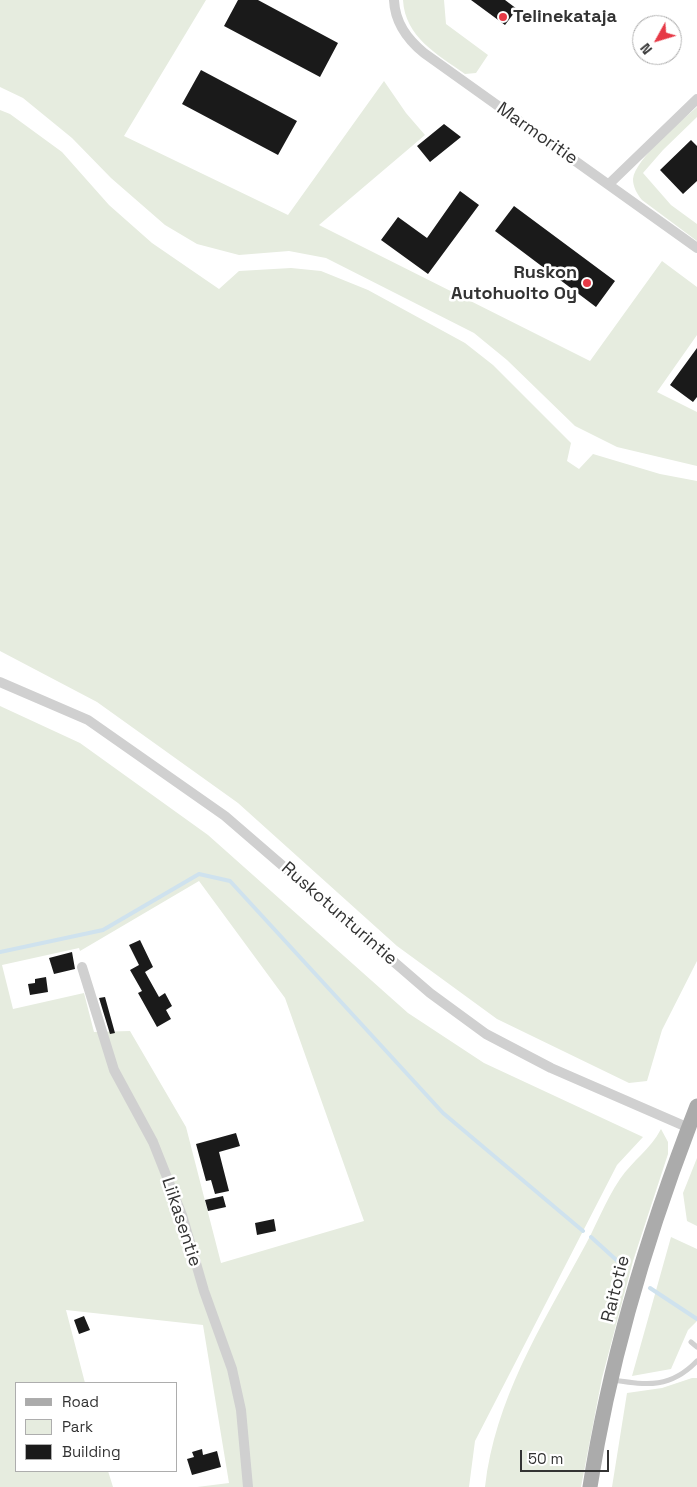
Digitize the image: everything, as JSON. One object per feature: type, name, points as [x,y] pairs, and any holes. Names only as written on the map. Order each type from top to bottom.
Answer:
[{"type":"main road","name":"Raitotie","points":[[590,1487],[612,1380],[641,1263],[697,1106]]},
{"type":"street","name":"Marmoritie","points":[[394,3],[400,27],[419,49],[697,248]]},
{"type":"street","points":[[609,184],[697,99]]},
{"type":"street","name":"Ruskotunturintie","points":[[0,682],[88,720],[225,816],[430,993],[486,1034],[551,1068],[689,1128]]},
{"type":"street","name":"Liikasentie","points":[[82,967],[114,1070],[153,1142],[182,1215],[198,1272],[232,1369],[241,1410],[248,1487]]},
{"type":"lane","points":[[691,1342],[697,1347]]},
{"type":"lane","points":[[612,1380],[646,1385],[663,1383],[687,1372],[697,1362]]},
{"type":"green space","points":[[0,0],[206,0],[124,136],[288,215],[384,81],[406,113],[425,135],[319,225],[590,361],[662,261],[697,287],[697,335],[657,392],[697,412],[697,466],[617,447],[575,426],[507,360],[474,333],[326,258],[289,251],[239,255],[197,244],[165,225],[111,178],[72,138],[23,98],[0,87]]},
{"type":"green space","points":[[403,0],[444,0],[446,24],[488,55],[476,73],[465,74],[424,43],[410,24],[405,13]]},
{"type":"green space","points":[[697,107],[697,117],[663,150],[643,173],[671,205],[697,224],[697,241],[642,200],[638,195],[633,179],[642,161],[650,151]]},
{"type":"green space","points":[[0,110],[10,114],[62,152],[109,205],[152,243],[219,289],[239,271],[291,268],[321,271],[368,290],[465,343],[493,365],[571,443],[567,461],[579,469],[593,454],[660,474],[697,481],[697,961],[662,1030],[647,1081],[629,1083],[497,1019],[397,946],[238,803],[97,702],[0,651]]},
{"type":"green space","points":[[0,706],[80,743],[208,835],[408,1013],[484,1063],[643,1137],[617,1165],[475,1441],[469,1487],[197,1487],[229,1483],[203,1325],[66,1310],[85,1382],[15,1382],[15,1472],[108,1472],[113,1487],[0,1487]],"holes":[[[199,881],[285,998],[364,1221],[221,1263],[186,1127],[130,1031],[94,1032],[84,993],[13,1009],[2,965],[79,948],[80,951]]]},
{"type":"green space","points":[[661,1129],[668,1142],[668,1154],[633,1261],[602,1378],[581,1487],[485,1487],[490,1455],[498,1424],[521,1366],[535,1337],[615,1188],[625,1172],[652,1143]]},
{"type":"green space","points":[[697,1158],[697,1226],[687,1221],[683,1193]]},
{"type":"green space","points":[[671,1237],[697,1249],[697,1321],[688,1330],[671,1369],[632,1376]]},
{"type":"green space","points":[[697,1378],[697,1487],[612,1487],[627,1393],[662,1388]]},
{"type":"building","points":[[238,0],[258,0],[338,43],[320,77],[224,26]]},
{"type":"building","name":"Telinekataja","points":[[471,0],[505,0],[517,9],[505,25]]},
{"type":"building","points":[[201,70],[297,121],[278,155],[182,104]]},
{"type":"building","points":[[444,124],[461,137],[430,162],[417,146]]},
{"type":"building","points":[[691,140],[697,146],[697,181],[683,194],[660,170]]},
{"type":"building","points":[[460,191],[479,205],[428,274],[381,240],[398,217],[427,238]]},
{"type":"building","points":[[514,206],[615,281],[596,307],[495,231]]},
{"type":"building","points":[[697,348],[697,397],[693,402],[670,385]]},
{"type":"building","points":[[140,940],[153,967],[145,972],[159,997],[165,993],[172,1006],[166,1010],[171,1019],[157,1027],[138,993],[142,991],[130,970],[139,965],[129,945]]},
{"type":"building","points":[[72,952],[75,969],[54,974],[49,958]]},
{"type":"building","points":[[46,977],[48,992],[30,995],[28,984],[35,983],[35,979]]},
{"type":"building","points":[[105,997],[115,1033],[110,1034],[99,998]]},
{"type":"building","points":[[236,1133],[240,1146],[219,1152],[229,1191],[215,1194],[211,1180],[206,1181],[196,1144]]},
{"type":"building","points":[[223,1196],[226,1207],[208,1211],[205,1200]]},
{"type":"building","points":[[274,1219],[276,1231],[257,1235],[255,1223]]},
{"type":"building","points":[[84,1316],[90,1330],[79,1334],[74,1320]]},
{"type":"building","points":[[202,1449],[203,1455],[217,1451],[221,1467],[192,1475],[187,1459],[194,1457],[192,1452]]},
{"type":"waterway","points":[[0,952],[103,930],[199,874],[230,881],[443,1113],[583,1231]]},
{"type":"waterway","points":[[591,1237],[623,1266]]},
{"type":"waterway","points":[[650,1288],[697,1319]]},
{"type":"place","name":"Telinekataja","points":[[503,17]]},
{"type":"place","name":"Ruskon Autohuolto Oy","points":[[587,283]]}]
